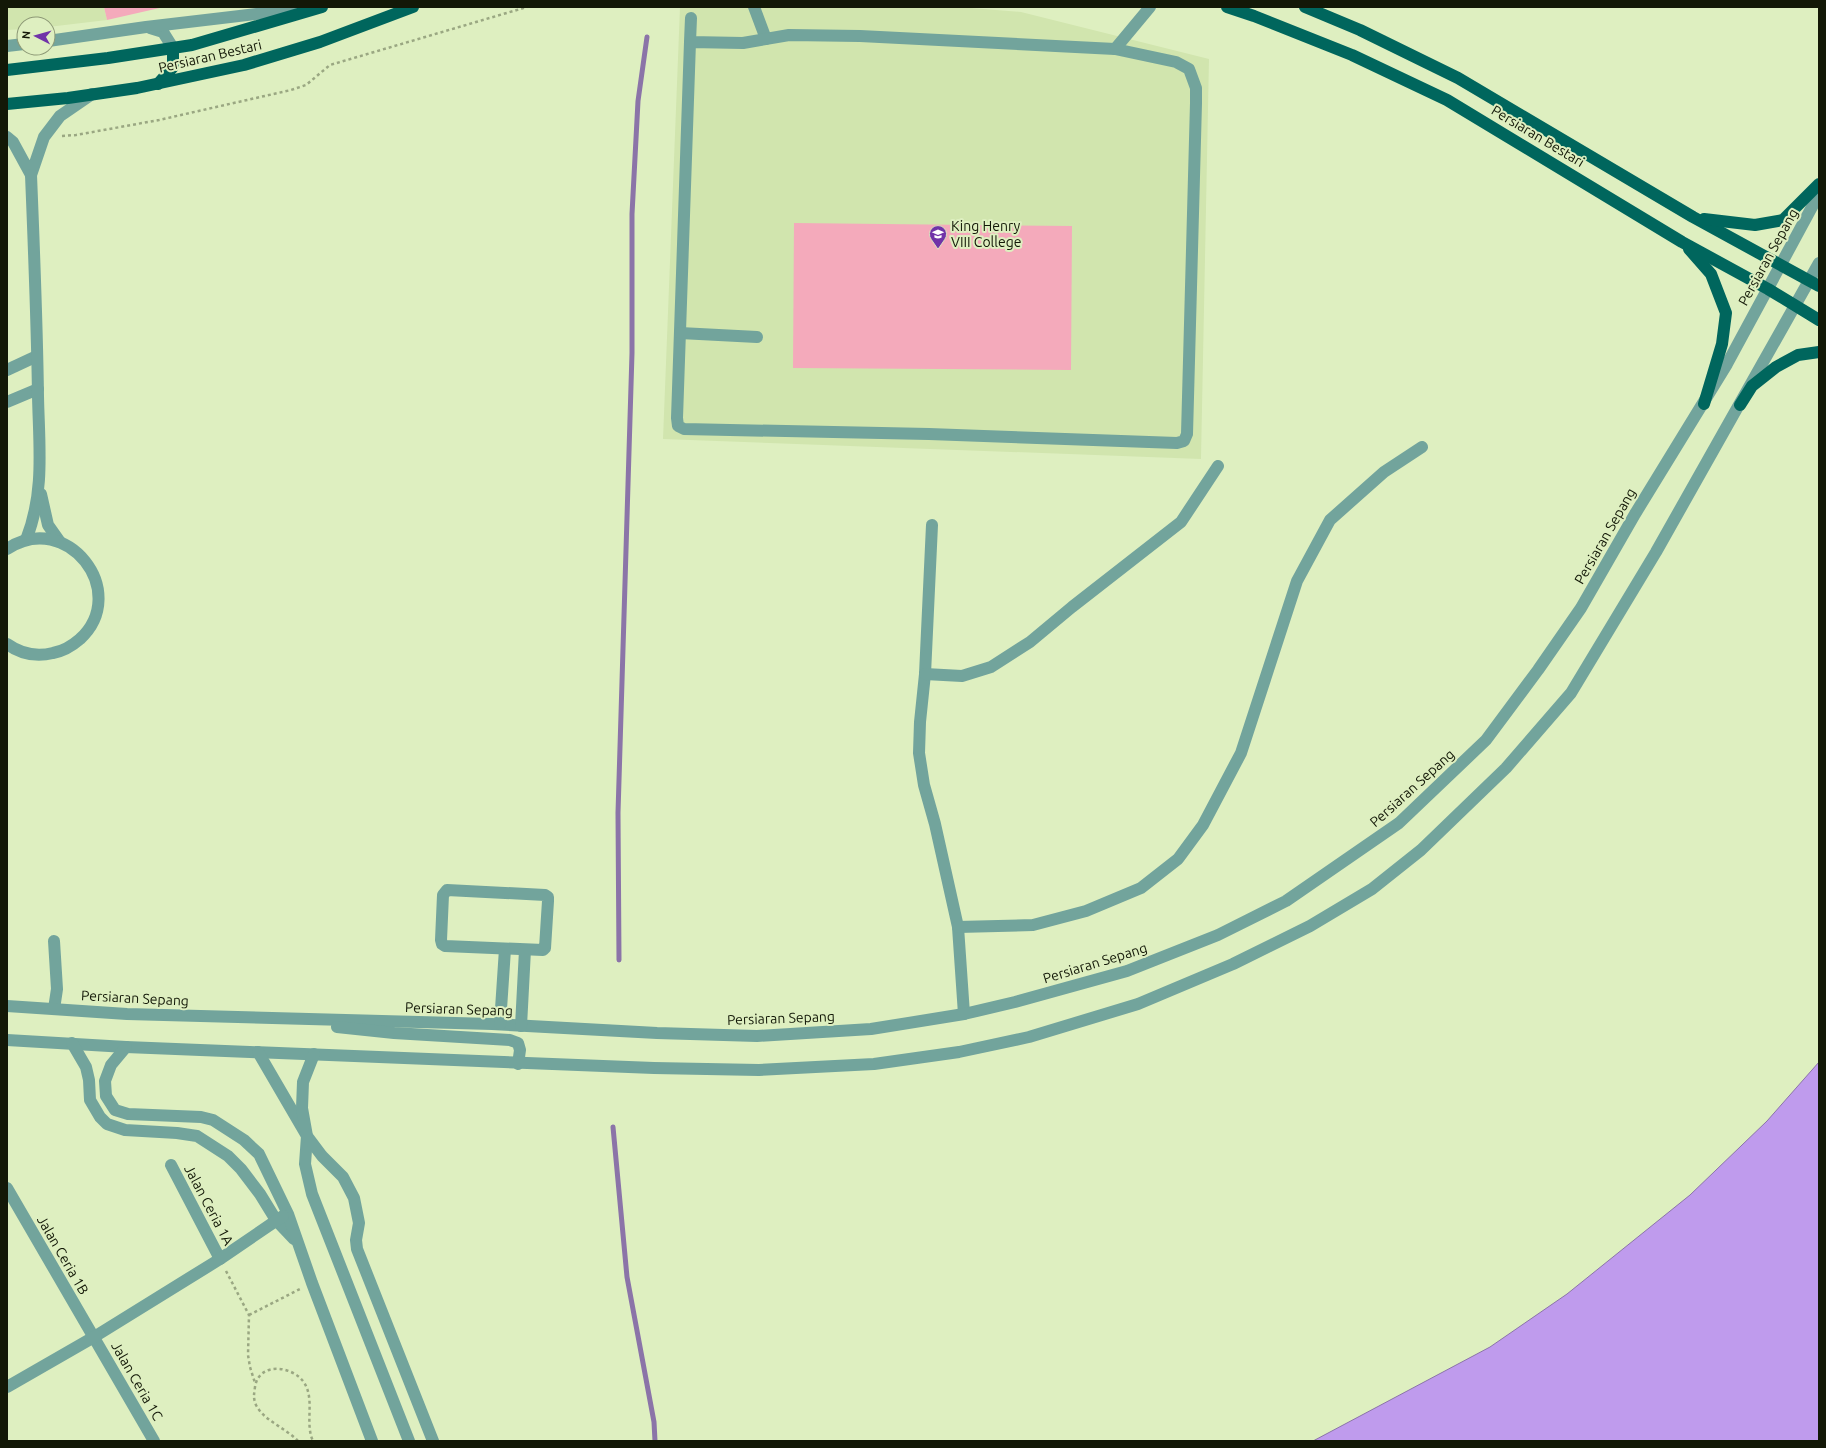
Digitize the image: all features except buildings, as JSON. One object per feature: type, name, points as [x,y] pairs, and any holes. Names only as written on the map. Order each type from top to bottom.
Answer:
[{"type":"main road","name":"Persiaran Bestari","points":[[7,70],[108,58],[192,45],[322,7]]},
{"type":"main road","name":"Persiaran Bestari","points":[[7,104],[92,94],[158,84],[244,65],[305,47],[413,7]]},
{"type":"main road","name":"Persiaran Bestari","points":[[1227,7],[1254,16],[1352,55],[1447,100],[1682,242],[1768,289],[1819,320]]},
{"type":"main road","name":"Persiaran Bestari","points":[[1305,7],[1360,30],[1458,78],[1693,217],[1782,264],[1814,283]]},
{"type":"main road","points":[[158,84],[173,67],[173,48]]},
{"type":"main road","points":[[1693,217],[1755,225],[1783,220],[1819,184]]},
{"type":"main road","points":[[1682,242],[1711,274],[1726,313],[1722,344],[1704,404]]},
{"type":"main road","points":[[1740,405],[1752,386],[1776,366],[1798,355],[1819,352]]},
{"type":"street","points":[[754,7],[766,39]]},
{"type":"street","points":[[1115,49],[1150,7]]},
{"type":"street","points":[[56,40],[146,27],[274,12],[304,13]]},
{"type":"street","points":[[690,42],[743,43],[789,35],[860,36],[1115,49],[1176,62],[1189,69],[1196,88],[1187,434],[1184,441],[1177,443],[684,429],[678,426],[677,418],[690,42],[691,18]]},
{"type":"street","points":[[146,27],[163,32],[173,48]]},
{"type":"street","points":[[60,542],[48,525],[40,489],[31,175],[44,137],[60,116],[92,94]]},
{"type":"street","points":[[7,137],[13,142],[31,175]]},
{"type":"street","name":"Persiaran Sepang","points":[[7,1006],[263,1018],[500,1024],[656,1033],[757,1036],[871,1029],[964,1014],[1015,1002],[1127,971],[1218,935],[1286,900],[1399,823],[1486,740],[1538,670],[1581,608],[1635,514],[1704,404],[1819,194]]},
{"type":"street","points":[[7,1040],[126,1047],[518,1064],[759,1070],[874,1064],[959,1052],[1029,1037],[1138,1004],[1233,964],[1310,926],[1372,889],[1421,850],[1506,768],[1571,693],[1656,552],[1796,306],[1814,283],[1819,264]]},
{"type":"street","points":[[680,332],[757,337]]},
{"type":"street","points":[[7,370],[37,356]]},
{"type":"street","points":[[7,402],[38,390]]},
{"type":"street","points":[[958,927],[1033,925],[1086,911],[1141,888],[1178,859],[1203,824],[1241,753],[1297,581],[1330,520],[1384,472],[1422,447]]},
{"type":"street","points":[[925,674],[962,676],[991,667],[1030,642],[1072,607],[1181,522],[1218,466]]},
{"type":"street","points":[[26,540],[33,521],[40,489]]},
{"type":"street","points":[[932,525],[925,674],[920,722],[919,753],[924,785],[944,860],[958,927],[964,1014]]},
{"type":"street","points":[[7,549],[26,540],[40,538],[60,542],[73,549],[85,560],[93,574],[98,589],[98,605],[93,621],[85,634],[73,645],[59,652],[44,655],[28,654],[7,644]]},
{"type":"street","points":[[447,890],[545,895],[548,897],[546,948],[543,950],[525,950],[445,946],[442,944],[444,892],[447,890]]},
{"type":"street","points":[[54,941],[56,989],[54,1009]]},
{"type":"street","points":[[500,1024],[505,949]]},
{"type":"street","points":[[521,1026],[525,950]]},
{"type":"street","points":[[263,1018],[394,1033],[510,1040],[518,1043],[520,1050],[518,1064]]},
{"type":"street","points":[[72,1043],[86,1067],[89,1080],[90,1100],[106,1124],[125,1130],[177,1133],[197,1136],[228,1156],[241,1169],[260,1194],[276,1220],[297,1243]]},
{"type":"street","points":[[126,1047],[111,1065],[105,1081],[106,1096],[115,1110],[128,1114],[201,1117],[213,1120],[244,1140],[260,1154],[288,1214],[297,1243],[372,1441]]},
{"type":"street","points":[[258,1052],[307,1136],[322,1156],[343,1177],[354,1198],[359,1223],[356,1240],[357,1249],[433,1441]]},
{"type":"street","points":[[314,1054],[303,1082],[302,1108],[307,1136],[305,1164],[312,1194],[409,1441]]},
{"type":"street","name":"Jalan Ceria 1A","points":[[171,1165],[220,1259]]},
{"type":"street","name":"Jalan Ceria 1B","points":[[7,1188],[94,1337]]},
{"type":"street","points":[[7,1386],[94,1337],[220,1259],[276,1220],[288,1214]]},
{"type":"street","name":"Jalan Ceria 1C","points":[[94,1337],[154,1441]]},
{"type":"path","points":[[44,137],[76,135],[158,120],[291,90],[306,85],[330,65],[527,7]]},
{"type":"path","points":[[220,1259],[249,1315],[248,1355],[250,1367],[256,1383]]},
{"type":"path","points":[[249,1315],[312,1283]]},
{"type":"path","points":[[298,1441],[264,1415],[257,1406],[253,1396],[256,1383],[261,1373],[268,1369],[281,1369],[300,1377],[307,1387],[309,1402],[308,1421],[313,1441]]},
{"type":"shaded area","points":[[7,7],[104,7],[107,20],[56,26],[56,16],[16,16],[16,29],[7,30]]},
{"type":"shaded area","points":[[104,7],[164,7],[107,20]]},
{"type":"shaded area","name":"King Henry VIII College","points":[[680,7],[958,7],[1021,12],[1209,59],[1201,459],[663,439]]},
{"type":"shaded area","points":[[794,223],[1072,226],[1071,370],[793,368]]},
{"type":"shaded area","points":[[1819,1062],[1819,1441],[1313,1441],[1490,1347],[1567,1294],[1690,1195],[1767,1121]]},
{"type":"waterway","points":[[619,960],[618,813],[632,353],[632,214],[638,101],[647,37]]},
{"type":"waterway","points":[[613,1127],[627,1277],[654,1422],[655,1441]]},
{"type":"place","name":"King Henry VIII College","points":[[938,249]]}]
